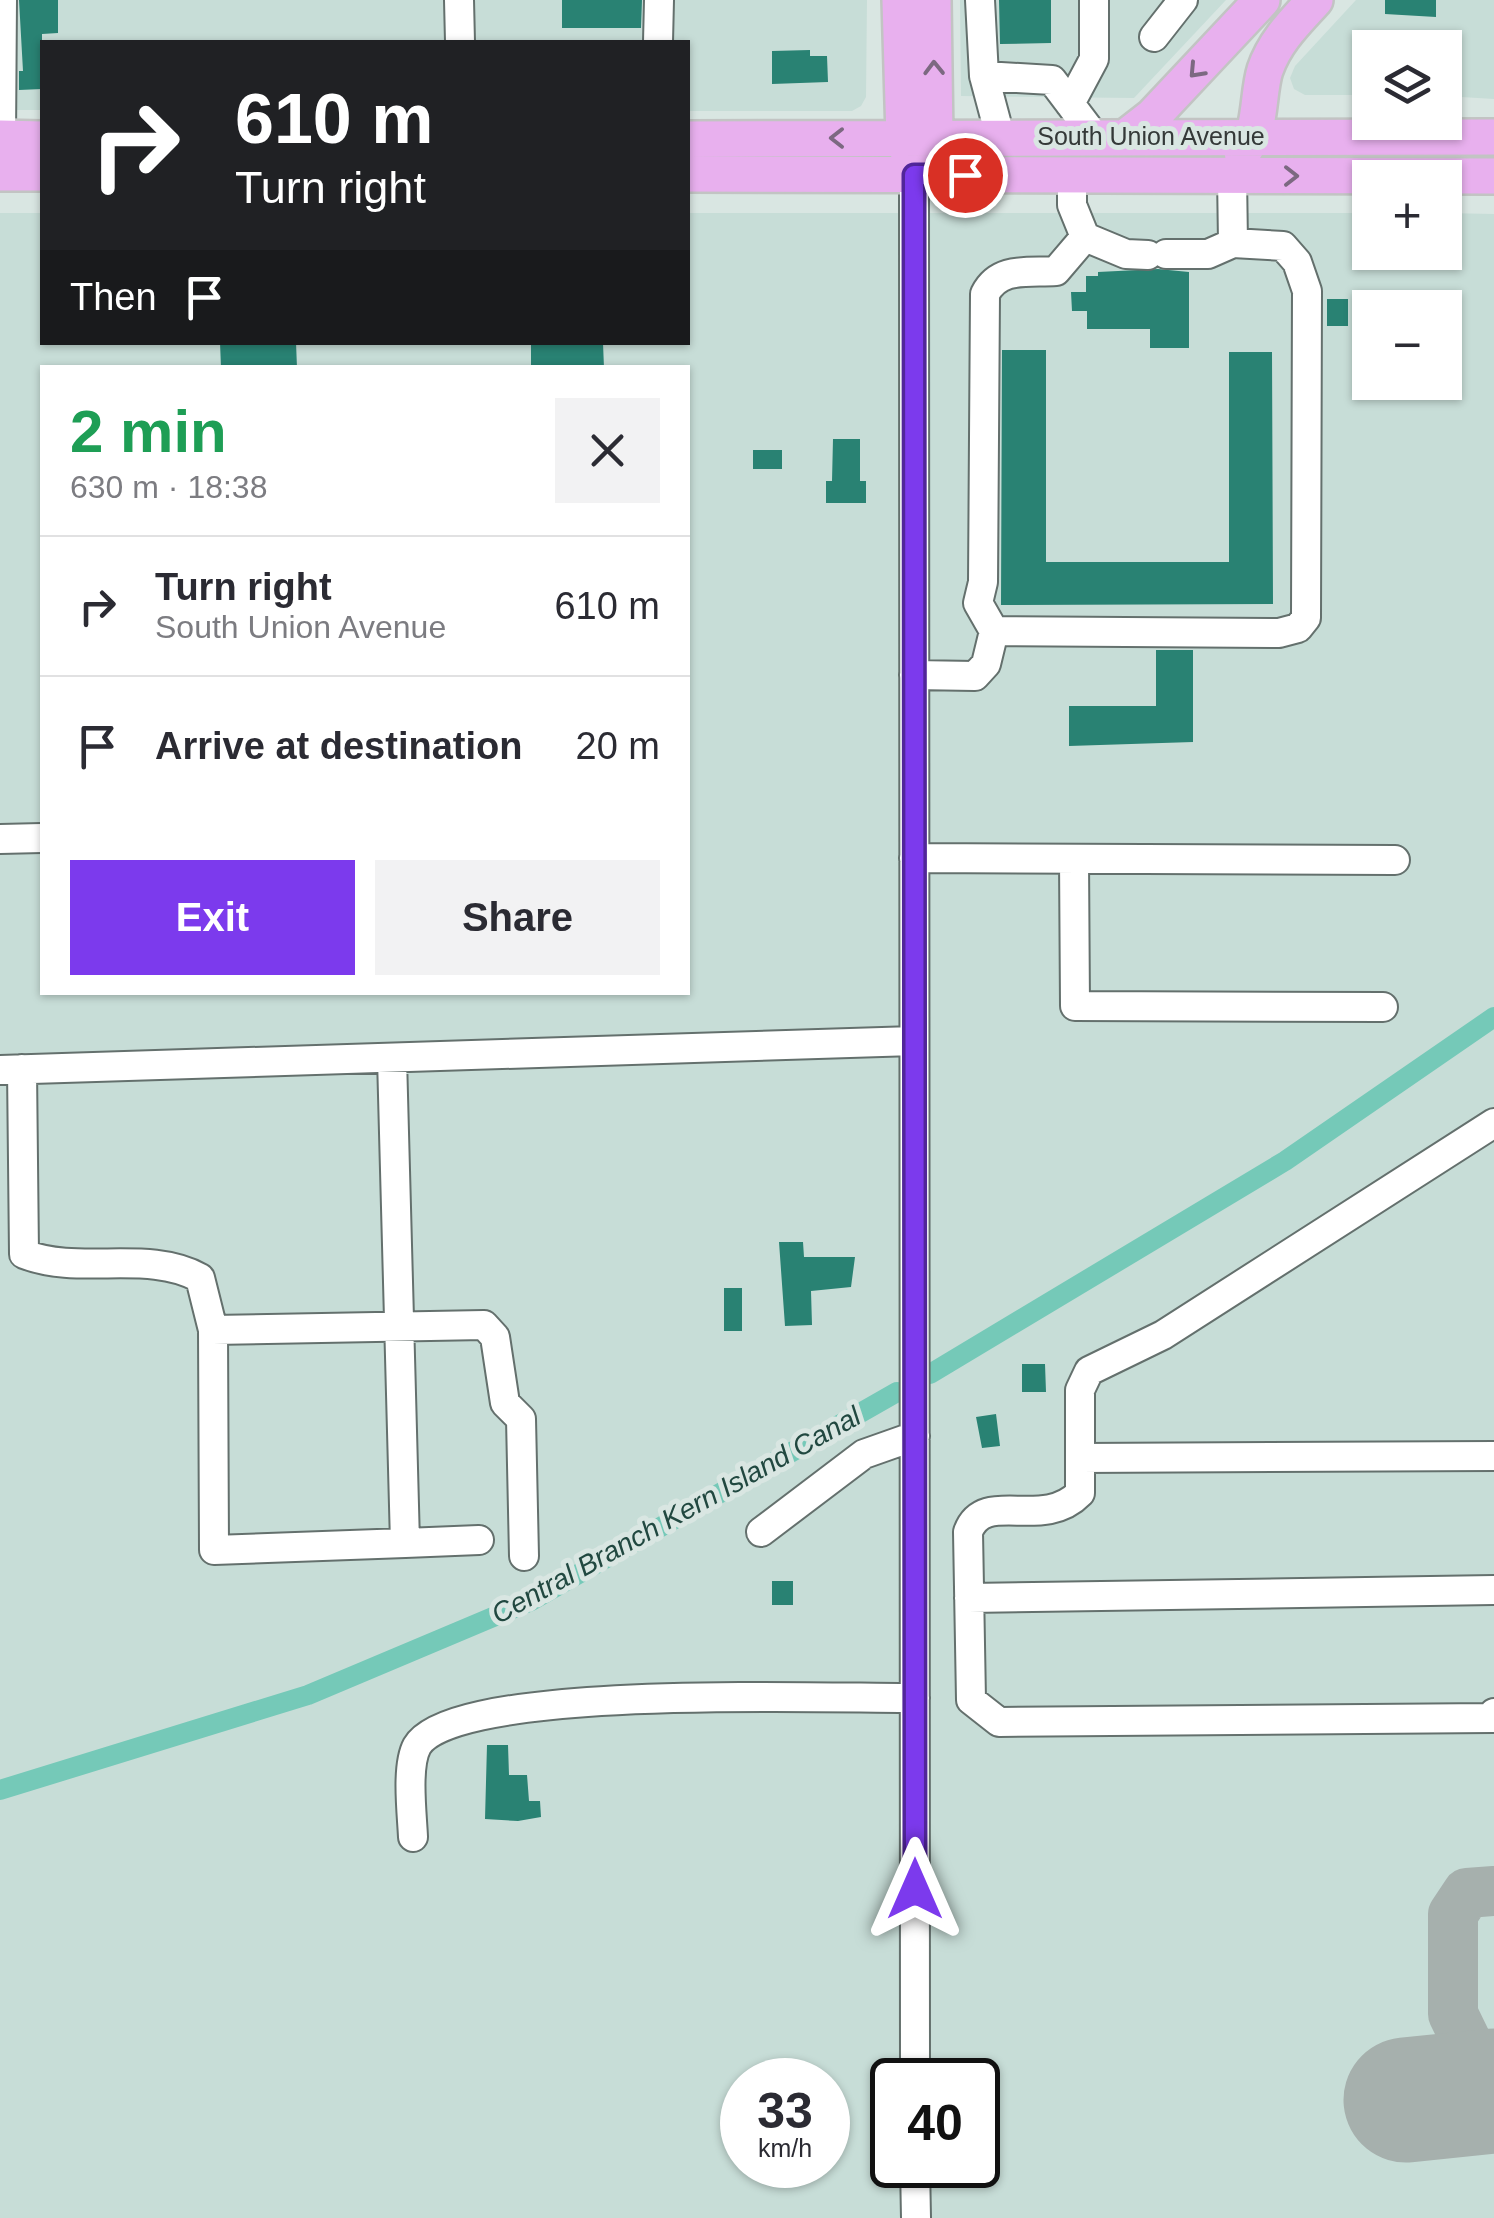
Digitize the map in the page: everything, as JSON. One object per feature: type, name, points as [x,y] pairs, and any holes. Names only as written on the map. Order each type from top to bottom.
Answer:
[{"type":"main road","points":[[900,0],[919,137]]},
{"type":"main road","points":[[914,175],[933,0]]},
{"type":"main road","points":[[1072,175],[1106,163],[1234,156],[1243,152],[1253,136],[1270,58],[1288,29],[1315,0]]},
{"type":"main road","points":[[1110,137],[1154,116],[1257,2]]},
{"type":"main road","name":"South Union Avenue","points":[[690,138],[1494,137]]},
{"type":"main road","points":[[0,150],[40,139]]},
{"type":"main road","points":[[0,150],[40,172]]},
{"type":"main road","name":"South Union Avenue","points":[[690,174],[1494,176]]},
{"type":"street","points":[[459,0],[460,40]]},
{"type":"street","points":[[658,40],[659,0]]},
{"type":"street","points":[[980,0],[984,76],[1000,136]]},
{"type":"street","points":[[1070,104],[1094,59],[1094,0]]},
{"type":"street","points":[[1154,37],[1183,0]]},
{"type":"street","points":[[0,150],[1,9]]},
{"type":"street","points":[[984,76],[1052,80],[1070,104],[1110,137]]},
{"type":"street","points":[[914,175],[916,2058]]},
{"type":"street","points":[[994,631],[1279,633],[1298,628],[1306,618],[1306,292],[1297,262],[1283,246],[1234,244],[1208,254],[1126,254],[1085,237],[1072,204],[1072,175]]},
{"type":"street","points":[[1232,176],[1234,244]]},
{"type":"street","points":[[914,675],[974,676],[986,664],[994,631],[978,603],[983,582],[985,294],[991,280],[1003,274],[1056,271],[1085,237]]},
{"type":"street","points":[[0,839],[40,838]]},
{"type":"street","points":[[914,858],[1395,860]]},
{"type":"street","points":[[1074,858],[1075,1006],[1384,1008]]},
{"type":"street","points":[[480,1540],[214,1550],[213,1330],[200,1278],[180,1266],[46,1262],[24,1254],[11,1070],[914,1041]]},
{"type":"street","points":[[392,1058],[405,1543]]},
{"type":"street","points":[[1494,1123],[1163,1335],[1089,1371],[1080,1390],[1080,1492],[1068,1505],[1054,1511],[984,1511],[972,1520],[968,1532],[970,1700],[999,1722],[1492,1718],[1494,1713]]},
{"type":"street","points":[[213,1330],[484,1324],[495,1337],[505,1402],[521,1419],[524,1556]]},
{"type":"street","points":[[761,1532],[871,1449],[915,1436]]},
{"type":"street","points":[[1080,1458],[1494,1456]]},
{"type":"street","points":[[969,1598],[1494,1590]]},
{"type":"street","points":[[413,1837],[410,1788],[417,1746],[436,1729],[459,1720],[504,1708],[584,1701],[915,1698]]},
{"type":"street","points":[[916,2188],[916,2218]]},
{"type":"shaded area","points":[[0,0],[867,0],[866,97],[852,111],[690,111],[690,40],[40,40],[40,110],[0,110]]},
{"type":"shaded area","points":[[960,0],[1226,0],[1134,98],[961,96]]},
{"type":"shaded area","points":[[1356,0],[1494,0],[1494,99],[1462,97],[1462,30],[1352,30],[1352,95],[1305,95],[1294,89],[1290,78],[1295,66]]},
{"type":"shaded area","points":[[0,213],[40,213],[40,345],[690,345],[690,213],[1352,213],[1352,270],[1462,270],[1462,213],[1494,214],[1494,2218],[0,2218]]},
{"type":"building","points":[[19,0],[58,0],[58,33],[42,34],[40,40],[40,89],[19,90],[19,71],[23,71]]},
{"type":"building","points":[[562,0],[642,0],[641,28],[562,28]]},
{"type":"building","points":[[999,0],[1051,0],[1051,43],[1000,44]]},
{"type":"building","points":[[1385,0],[1436,0],[1436,17],[1385,14]]},
{"type":"building","points":[[810,50],[810,56],[827,56],[828,82],[772,84],[772,51]]},
{"type":"building","points":[[1158,269],[1189,272],[1189,348],[1150,348],[1150,329],[1087,329],[1087,311],[1072,311],[1071,292],[1086,292],[1086,276]]},
{"type":"building","points":[[1327,299],[1348,299],[1348,326],[1327,326]]},
{"type":"building","points":[[220,345],[296,345],[297,365],[221,365]]},
{"type":"building","points":[[531,345],[603,345],[604,365],[531,365]]},
{"type":"building","points":[[1002,350],[1046,350],[1046,562],[1229,562],[1229,352],[1272,352],[1273,604],[1001,605]]},
{"type":"building","points":[[833,439],[860,439],[860,481],[866,481],[866,503],[826,503],[826,481],[832,481]]},
{"type":"building","points":[[753,450],[782,450],[782,469],[753,469]]},
{"type":"building","points":[[1156,650],[1193,650],[1193,742],[1069,746],[1069,706],[1156,706]]},
{"type":"building","points":[[779,1242],[803,1242],[804,1257],[855,1257],[851,1287],[811,1291],[812,1325],[785,1326]]},
{"type":"building","points":[[724,1288],[742,1288],[742,1331],[724,1331]]},
{"type":"building","points":[[1022,1364],[1045,1364],[1046,1392],[1022,1392]]},
{"type":"building","points":[[996,1414],[1000,1446],[982,1448],[976,1417]]},
{"type":"building","points":[[772,1581],[793,1581],[793,1605],[772,1605]]},
{"type":"building","points":[[487,1745],[508,1745],[509,1775],[527,1775],[529,1801],[540,1801],[541,1817],[518,1821],[485,1819]]},
{"type":"waterway","name":"Central Branch Kern Island Canal","points":[[930,1374],[1285,1161],[1494,1017]]},
{"type":"waterway","name":"Central Branch Kern Island Canal","points":[[0,1790],[308,1695],[531,1601],[897,1392]]},
{"type":"taxiway","points":[[1494,1891],[1467,1893],[1453,1914],[1453,2014],[1471,2051],[1494,2073]]},
{"type":"runway","points":[[1406,2100],[1494,2091]]},
{"type":"route","points":[[915,1889],[914,175],[965,175]]}]
